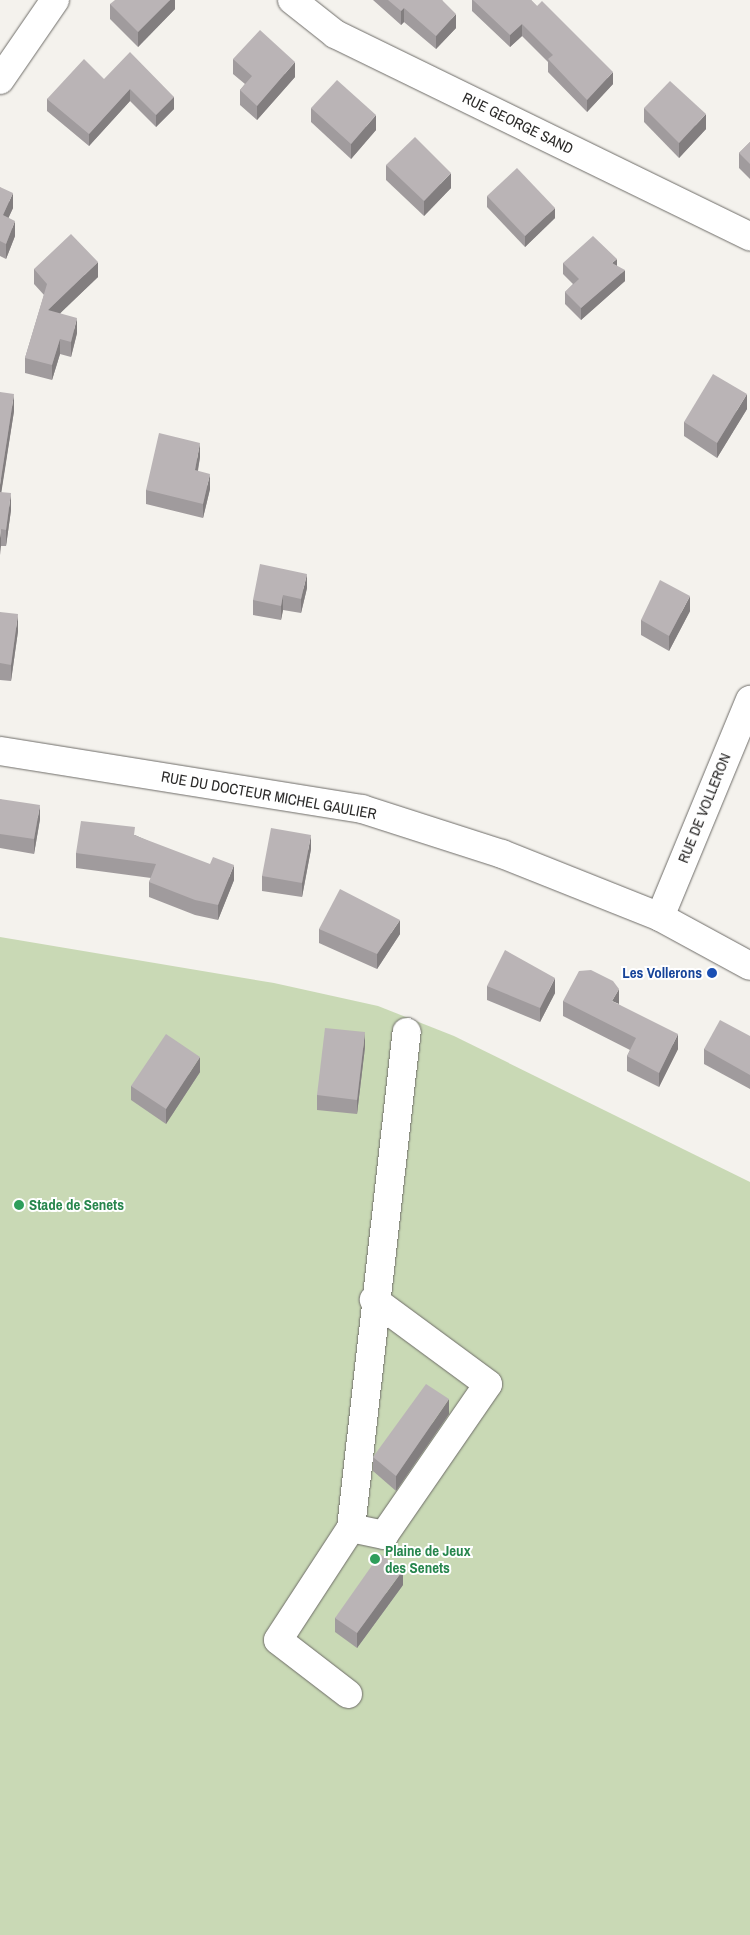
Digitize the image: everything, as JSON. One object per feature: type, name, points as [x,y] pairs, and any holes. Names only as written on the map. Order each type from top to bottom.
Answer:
[{"type":"street","points":[[0,80],[55,0]]},
{"type":"street","name":"RUE GEORGE SAND","points":[[292,0],[334,34],[750,236]]},
{"type":"street","name":"RUE DE VOLLERON","points":[[660,917],[750,700]]},
{"type":"street","name":"RUE DU DOCTEUR MICHEL GAULIER","points":[[0,751],[362,809],[502,854],[660,917],[750,966]]},
{"type":"street","points":[[348,1694],[278,1640],[351,1528],[374,1300],[407,1032]]},
{"type":"street","points":[[351,1528],[384,1536],[488,1384],[374,1300]]},
{"type":"green space","name":"Plaine de Jeux des Senets","points":[[0,937],[274,983],[378,1006],[454,1036],[750,1182],[750,1935],[0,1935]]},
{"type":"building","points":[[115,0],[170,0],[138,32],[110,4]]},
{"type":"building","points":[[388,0],[442,0],[456,14],[436,36],[404,8],[401,11]]},
{"type":"building","points":[[473,0],[531,0],[537,6],[542,1],[613,72],[587,100],[548,59],[553,55],[522,24],[510,35]]},
{"type":"building","points":[[260,30],[295,62],[257,106],[240,90],[252,76],[233,59]]},
{"type":"building","points":[[130,52],[174,97],[156,115],[130,89],[89,134],[47,99],[84,59],[104,79]]},
{"type":"building","points":[[337,80],[376,115],[351,144],[311,108]]},
{"type":"building","points":[[670,81],[706,114],[679,143],[644,108]]},
{"type":"building","points":[[415,137],[451,173],[424,201],[386,165]]},
{"type":"building","points":[[750,142],[750,164],[739,153]]},
{"type":"building","points":[[517,168],[555,208],[525,236],[487,196]]},
{"type":"building","points":[[0,187],[13,193],[3,215],[15,221],[6,244],[0,241]]},
{"type":"building","points":[[71,234],[98,262],[48,310],[77,318],[71,342],[60,339],[52,365],[25,358],[47,284],[34,269]]},
{"type":"building","points":[[593,236],[617,259],[612,263],[625,270],[581,308],[565,292],[579,279],[563,263]]},
{"type":"building","points":[[713,374],[747,394],[717,443],[684,422]]},
{"type":"building","points":[[0,392],[14,394],[0,485]]},
{"type":"building","points":[[159,433],[200,443],[195,470],[210,474],[203,504],[146,490]]},
{"type":"building","points":[[0,492],[11,493],[6,530],[1,529],[0,538]]},
{"type":"building","points":[[260,564],[307,574],[301,599],[283,595],[281,606],[253,600]]},
{"type":"building","points":[[660,580],[690,596],[669,636],[641,620]]},
{"type":"building","points":[[0,612],[18,614],[11,665],[0,663]]},
{"type":"building","points":[[0,799],[40,805],[34,839],[0,834]]},
{"type":"building","points":[[81,821],[135,827],[134,835],[210,864],[213,857],[234,865],[218,905],[195,900],[149,882],[156,864],[76,853]]},
{"type":"building","points":[[271,828],[311,835],[302,883],[262,876]]},
{"type":"building","points":[[340,889],[400,920],[377,954],[319,929]]},
{"type":"building","points":[[505,950],[555,978],[540,1008],[487,986]]},
{"type":"building","points":[[591,970],[613,981],[619,989],[612,1001],[678,1034],[659,1073],[627,1056],[636,1038],[563,1001],[579,971]]},
{"type":"building","points":[[720,1020],[750,1036],[750,1075],[704,1049]]},
{"type":"building","points":[[325,1028],[365,1032],[357,1100],[317,1095]]},
{"type":"building","points":[[166,1034],[200,1057],[166,1109],[131,1086]]},
{"type":"building","points":[[426,1384],[449,1399],[396,1476],[373,1457]]},
{"type":"building","points":[[380,1554],[403,1570],[357,1633],[335,1618]]},
{"type":"place","name":"Les Vollerons","points":[[712,973]]},
{"type":"place","name":"Stade de Senets","points":[[19,1205]]},
{"type":"place","name":"Plaine de Jeux des Senets","points":[[375,1559]]}]
